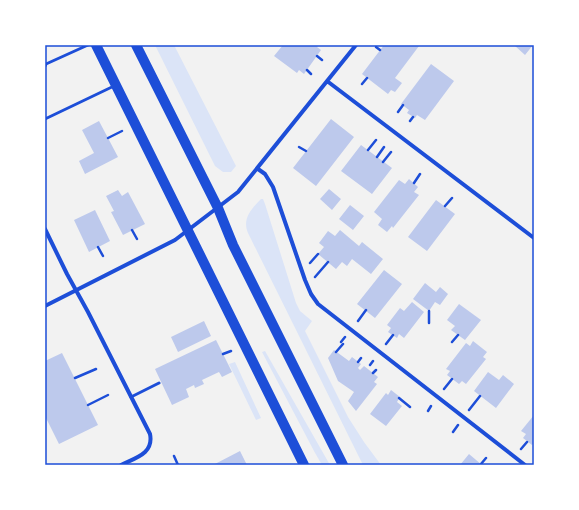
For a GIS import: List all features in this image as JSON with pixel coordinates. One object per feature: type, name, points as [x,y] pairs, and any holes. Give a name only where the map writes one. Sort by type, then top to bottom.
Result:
[{"type":"main road","points":[[96,45],[304,465]]},
{"type":"main road","points":[[136,45],[218,208],[233,245],[343,465]]},
{"type":"street","points":[[45,306],[175,240],[238,192],[356,45]]},
{"type":"street","points":[[327,81],[534,238]]},
{"type":"street","points":[[258,169],[265,174],[273,187],[306,280],[318,304],[525,465]]},
{"type":"street","points":[[45,229],[150,436],[150,444],[148,449],[139,456],[121,465]]},
{"type":"lane","points":[[45,66],[46,64],[88,45]]},
{"type":"lane","points":[[45,119],[116,85]]},
{"type":"lane","points":[[131,397],[159,383]]},
{"type":"path","points":[[376,47],[380,50]]},
{"type":"path","points":[[317,56],[322,60]]},
{"type":"path","points":[[307,70],[311,74]]},
{"type":"path","points":[[362,84],[367,78]]},
{"type":"path","points":[[398,112],[403,105]]},
{"type":"path","points":[[410,121],[413,117]]},
{"type":"path","points":[[108,138],[122,131]]},
{"type":"path","points":[[368,150],[376,140]]},
{"type":"path","points":[[299,147],[306,151]]},
{"type":"path","points":[[377,157],[384,147]]},
{"type":"path","points":[[384,162],[391,152]]},
{"type":"path","points":[[414,183],[420,174]]},
{"type":"path","points":[[446,206],[452,198]]},
{"type":"path","points":[[132,230],[137,239]]},
{"type":"path","points":[[98,247],[103,256]]},
{"type":"path","points":[[429,311],[429,323]]},
{"type":"path","points":[[452,342],[458,335]]},
{"type":"path","points":[[336,352],[343,344]]},
{"type":"path","points":[[223,354],[231,351]]},
{"type":"path","points":[[358,362],[361,358]]},
{"type":"path","points":[[74,378],[96,369]]},
{"type":"path","points":[[88,405],[108,395]]},
{"type":"path","points":[[399,398],[410,407]]},
{"type":"path","points":[[174,456],[178,465]]},
{"type":"path","points":[[481,464],[486,458]]},
{"type":"shaded area","points":[[155,45],[174,45],[236,166],[231,172],[223,172],[215,166]]},
{"type":"shaded area","points":[[261,199],[263,199],[265,204],[296,303],[300,311],[312,321],[305,331],[348,417],[381,465],[363,465],[248,233],[246,223],[248,214]]},
{"type":"shaded area","points":[[265,351],[330,465],[322,465],[314,451],[262,352]]},
{"type":"shaded area","points":[[235,362],[261,418],[256,420],[229,364]]},
{"type":"building","points":[[283,45],[319,45],[317,47],[321,50],[304,74],[299,70],[297,73],[274,56]]},
{"type":"building","points":[[384,45],[419,46],[395,78],[402,83],[395,92],[391,90],[388,94],[362,74]]},
{"type":"building","points":[[514,45],[533,45],[525,55]]},
{"type":"building","points":[[431,64],[454,81],[425,120],[417,115],[415,118],[407,113],[409,110],[401,104]]},
{"type":"building","points":[[331,119],[354,137],[316,186],[293,168]]},
{"type":"building","points":[[99,121],[118,157],[85,174],[79,161],[94,153],[82,130]]},
{"type":"building","points":[[361,145],[392,168],[372,194],[341,171]]},
{"type":"building","points":[[409,179],[418,187],[414,192],[419,195],[393,228],[392,226],[387,232],[378,225],[382,219],[374,212],[399,180],[405,184]]},
{"type":"building","points":[[329,189],[341,199],[332,210],[320,199]]},
{"type":"building","points":[[118,190],[122,196],[128,192],[145,224],[123,235],[111,212],[114,211],[106,196]]},
{"type":"building","points":[[436,200],[455,214],[427,251],[408,237]]},
{"type":"building","points":[[350,205],[364,216],[353,230],[339,219]]},
{"type":"building","points":[[95,210],[110,241],[89,252],[74,220]]},
{"type":"building","points":[[340,230],[359,246],[362,242],[383,259],[371,274],[352,259],[347,266],[342,262],[336,269],[318,254],[324,247],[319,243],[328,231],[335,236]]},
{"type":"building","points":[[384,270],[402,284],[375,318],[357,304]]},
{"type":"building","points":[[425,283],[436,292],[440,287],[448,294],[440,305],[435,302],[429,311],[413,299]]},
{"type":"building","points":[[412,302],[424,312],[404,338],[399,334],[397,338],[388,332],[391,328],[387,325],[400,308],[404,311]]},
{"type":"building","points":[[459,304],[481,320],[465,340],[451,330],[455,326],[447,320]]},
{"type":"building","points":[[204,321],[211,336],[178,352],[171,337]]},
{"type":"building","points":[[216,340],[232,372],[222,377],[219,372],[202,380],[204,384],[195,388],[194,385],[186,389],[189,397],[172,405],[155,369]]},
{"type":"building","points":[[473,341],[487,352],[483,357],[486,359],[466,384],[462,381],[459,384],[447,375],[450,371],[446,369],[466,343],[470,346]]},
{"type":"building","points":[[334,350],[349,361],[352,357],[361,364],[358,368],[360,370],[364,366],[378,377],[374,382],[377,384],[356,411],[348,401],[354,392],[338,381],[328,358]]},
{"type":"building","points":[[62,353],[98,425],[59,444],[45,416],[45,361]]},
{"type":"building","points":[[488,372],[499,380],[503,375],[514,384],[496,408],[474,391]]},
{"type":"building","points":[[391,390],[400,397],[397,402],[402,406],[386,426],[370,414],[386,393],[388,395]]},
{"type":"building","points":[[534,415],[534,442],[532,445],[523,438],[526,434],[521,431]]},
{"type":"building","points":[[240,451],[247,465],[213,465]]},
{"type":"building","points":[[469,454],[482,465],[460,465]]}]
